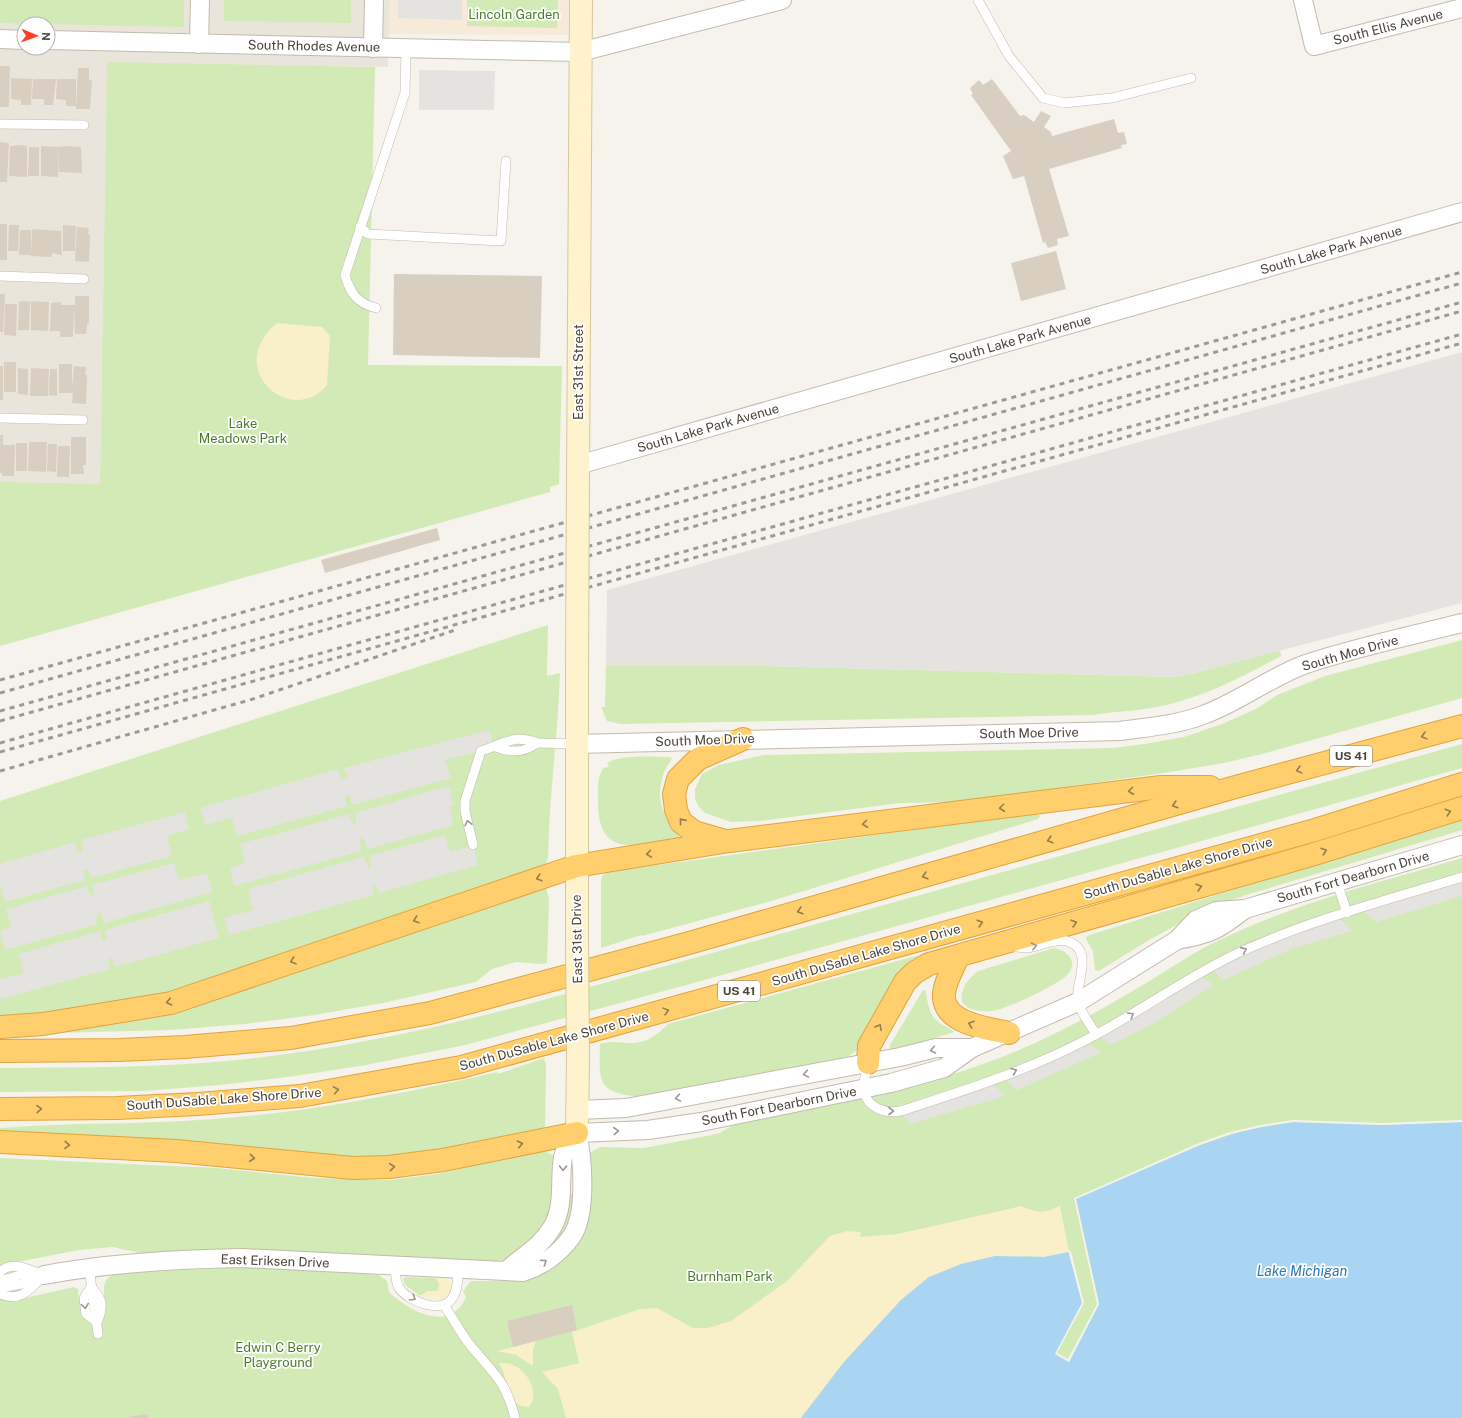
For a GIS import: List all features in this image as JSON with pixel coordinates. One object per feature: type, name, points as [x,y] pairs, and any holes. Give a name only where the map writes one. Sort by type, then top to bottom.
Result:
[{"type":"highway","name":"US 41","points":[[0,1051],[119,1050],[291,1038],[430,1013],[696,941],[1239,786],[1462,726]]},
{"type":"highway","points":[[729,841],[694,832],[681,822],[676,810],[674,794],[678,779],[698,759],[743,739]]},
{"type":"highway","name":"South DuSable Lake Shore Drive","points":[[0,1109],[138,1107],[300,1096],[461,1067],[1315,830],[1462,784]]},
{"type":"highway","points":[[0,1027],[44,1024],[171,1003],[576,866],[729,841],[1161,787],[1239,786]]},
{"type":"highway","points":[[868,1063],[869,1046],[905,982],[914,973],[929,964],[1304,857],[1462,808]]},
{"type":"highway","points":[[958,956],[944,989],[945,1002],[948,1011],[955,1017],[971,1024],[1009,1033]]},
{"type":"highway","points":[[0,1142],[176,1151],[353,1168],[390,1167],[443,1160],[577,1133]]},
{"type":"main road","name":"East 31st Street","points":[[576,744],[581,0]]},
{"type":"main road","name":"East 31st Drive","points":[[576,744],[577,1133]]},
{"type":"street","points":[[199,44],[200,0]]},
{"type":"street","points":[[373,48],[374,0]]},
{"type":"street","name":"South Rhodes Avenue","points":[[56,40],[580,52],[782,0]]},
{"type":"street","name":"South Ellis Avenue","points":[[1303,0],[1314,46],[1462,8]]},
{"type":"street","points":[[0,39],[16,40]]},
{"type":"street","name":"South Lake Park Avenue","points":[[578,472],[1462,212]]},
{"type":"street","name":"South Moe Drive","points":[[576,744],[1120,731],[1166,725],[1203,716],[1278,676],[1306,664],[1462,623]]},
{"type":"street","name":"South Fort Dearborn Drive","points":[[577,1133],[648,1130],[678,1125],[864,1089],[944,1068],[972,1048],[1078,1002],[1177,940],[1196,920],[1216,911],[1245,909],[1462,845]]},
{"type":"street","name":"South Fort Dearborn Drive","points":[[578,1110],[626,1108],[868,1063],[936,1048],[972,1048]]},
{"type":"street","name":"East Eriksen Drive","points":[[44,1276],[89,1267],[157,1261],[235,1258],[395,1267],[507,1270],[523,1272],[535,1268],[553,1256],[572,1235],[578,1218],[582,1183],[582,1154],[577,1133]]},
{"type":"lane","points":[[978,0],[1009,56],[1043,98],[1064,102],[1098,99],[1191,78]]},
{"type":"lane","points":[[376,308],[365,306],[354,298],[348,287],[345,275],[405,93],[406,48]]},
{"type":"lane","points":[[0,124],[84,125]]},
{"type":"lane","points":[[360,227],[368,234],[501,241],[506,161]]},
{"type":"lane","points":[[0,276],[84,279]]},
{"type":"lane","points":[[0,418],[83,420]]},
{"type":"lane","points":[[473,846],[465,811],[465,801],[480,750],[496,747],[506,751],[528,750],[537,743],[576,744]]},
{"type":"lane","points":[[868,1063],[864,1089],[869,1100],[878,1110],[890,1113],[901,1111],[1002,1076],[1051,1056],[1096,1034],[1237,953],[1296,929],[1462,877]]},
{"type":"lane","points":[[1337,882],[1347,913]]},
{"type":"lane","points":[[996,944],[1027,948],[1056,941],[1066,941],[1075,946],[1081,953],[1082,966],[1078,1002],[1096,1034]]},
{"type":"lane","points":[[0,1272],[3,1269],[17,1265],[44,1276]]},
{"type":"lane","points":[[89,1267],[98,1334]]},
{"type":"lane","points":[[395,1267],[396,1281],[400,1289],[418,1301],[434,1305],[444,1305],[453,1298],[457,1290],[458,1269]]},
{"type":"lane","points":[[0,1281],[20,1275],[44,1276]]},
{"type":"lane","points":[[0,1288],[22,1284],[44,1276]]},
{"type":"lane","points":[[0,1294],[10,1298],[24,1294],[44,1276]]},
{"type":"lane","points":[[444,1305],[468,1341],[501,1380],[510,1398],[515,1418]]},
{"type":"shaded area","points":[[0,0],[390,0],[388,67],[107,63],[100,485],[0,646]]},
{"type":"shaded area","points":[[390,0],[569,0],[568,35],[389,34]]},
{"type":"shaded area","points":[[398,0],[462,0],[462,20],[398,18]]},
{"type":"shaded area","points":[[419,70],[495,71],[494,110],[419,110]]},
{"type":"shaded area","points":[[1462,352],[1462,603],[1175,677],[765,666],[606,666],[607,590]]},
{"type":"shaded area","points":[[489,730],[494,747],[445,760],[451,778],[352,805],[350,795],[348,795],[345,797],[347,806],[237,836],[232,818],[205,825],[200,808],[338,769],[341,779],[343,780],[347,777],[344,768]]},
{"type":"shaded area","points":[[449,786],[453,805],[449,806],[453,825],[367,849],[364,839],[360,838],[361,851],[234,886],[230,868],[245,863],[240,844],[349,814],[352,823],[356,824],[355,813]]},
{"type":"shaded area","points":[[185,812],[189,829],[167,836],[172,856],[91,878],[89,871],[86,869],[83,872],[85,880],[5,902],[0,884],[0,864],[75,842],[77,851],[80,852],[83,849],[81,840]]},
{"type":"shaded area","points":[[445,835],[450,852],[473,845],[478,865],[379,893],[375,884],[372,887],[374,895],[229,935],[224,918],[253,910],[248,889],[364,857],[369,868],[371,865],[369,856]]},
{"type":"shaded area","points":[[174,863],[179,880],[207,873],[212,892],[104,923],[101,914],[98,913],[96,917],[97,924],[5,950],[0,930],[11,927],[6,909],[87,886],[90,895],[92,896],[95,893],[92,885]]},
{"type":"shaded area","points":[[1462,877],[1462,896],[1377,922],[1360,909]]},
{"type":"shaded area","points":[[209,901],[219,938],[115,967],[112,957],[108,960],[110,969],[0,999],[0,976],[1,979],[23,973],[19,954],[100,931],[102,940],[104,941],[107,938],[105,930]]},
{"type":"shaded area","points":[[1338,916],[1352,931],[1291,949],[1224,980],[1210,968]]},
{"type":"shaded area","points":[[1197,975],[1214,985],[1152,1024],[1111,1045],[1096,1034]]},
{"type":"shaded area","points":[[1083,1041],[1102,1052],[1017,1090],[1002,1076]]},
{"type":"shaded area","points":[[990,1081],[1005,1096],[910,1124],[901,1111]]},
{"type":"green space","points":[[0,0],[184,0],[184,27],[56,24],[56,16],[16,16],[16,23],[0,23]]},
{"type":"green space","points":[[224,0],[351,0],[351,23],[224,21]]},
{"type":"green space","name":"Lincoln Garden","points":[[467,0],[558,0],[557,28],[467,26]]},
{"type":"green space","name":"Lake Meadows Park","points":[[107,62],[375,67],[368,365],[562,366],[559,484],[550,487],[550,492],[0,646],[0,482],[100,484]]},
{"type":"green space","points":[[548,625],[547,676],[560,673],[548,858],[545,865],[212,980],[160,995],[0,1020],[0,801]]},
{"type":"green space","points":[[1462,640],[1462,698],[1262,754],[1224,763],[1164,773],[956,802],[900,803],[760,821],[731,822],[705,813],[698,806],[695,798],[695,789],[702,774],[719,765],[763,755],[1113,748],[1184,737],[1222,724],[1256,709],[1277,695],[1325,676]]},
{"type":"green space","points":[[1280,650],[1281,656],[1241,677],[1200,695],[1141,710],[1092,715],[620,724],[607,721],[601,707],[605,707],[606,666],[613,665],[765,666],[1175,677]]},
{"type":"green space","points":[[1462,744],[1462,768],[679,987],[465,1045],[366,1065],[295,1076],[220,1085],[143,1091],[0,1092],[0,1068],[149,1066],[238,1060],[315,1050],[392,1036],[468,1019],[543,1000]]},
{"type":"green space","points":[[670,757],[672,759],[664,772],[660,787],[660,795],[666,817],[680,838],[638,845],[626,845],[615,842],[606,835],[601,823],[598,806],[599,781],[604,767],[606,768],[609,766],[607,763],[620,758]]},
{"type":"green space","points":[[1037,813],[1040,816],[1038,819],[768,902],[642,936],[641,935],[601,948],[601,882],[602,876],[607,872]]},
{"type":"green space","points":[[1462,817],[1462,830],[1210,907],[1149,940],[1099,971],[1095,970],[1093,951],[1086,939],[1087,936]]},
{"type":"green space","name":"Burnham Park","points":[[1462,858],[1462,1122],[1382,1125],[1099,1304],[1069,1362],[901,1300],[801,1418],[0,1418],[0,1158],[216,1168],[314,1178],[390,1180],[438,1174],[536,1151],[544,1151],[554,1156],[556,1158],[556,1199],[541,1234],[508,1259],[488,1263],[189,1251],[140,1253],[113,1247],[79,1250],[17,1262],[25,1298],[74,1287],[78,1289],[79,1300],[104,1296],[104,1286],[106,1281],[114,1274],[213,1268],[313,1270],[379,1275],[387,1281],[389,1292],[407,1306],[429,1316],[440,1317],[450,1314],[459,1308],[466,1297],[463,1291],[471,1281],[508,1281],[523,1278],[558,1258],[589,1156],[591,1152],[600,1147],[644,1148],[707,1136],[720,1133],[737,1122],[871,1096],[970,1069],[1038,1042],[1124,996],[1201,950],[1251,926],[1310,903]]},
{"type":"green space","points":[[546,888],[549,899],[547,963],[516,962],[492,969],[476,982],[383,1003],[314,1015],[244,1024],[170,1030],[52,1033],[124,1022],[160,1014]]},
{"type":"green space","points":[[1054,948],[1066,953],[1072,964],[1069,973],[1055,984],[1019,1002],[997,1010],[978,1011],[967,1007],[962,1002],[963,988],[978,971]]},
{"type":"green space","points":[[934,951],[857,1050],[847,1057],[639,1097],[615,1092],[603,1083],[600,1068],[600,1044],[608,1042],[637,1043],[647,1040],[668,1024]]},
{"type":"green space","points":[[923,990],[926,991],[929,1007],[934,1018],[939,1023],[954,1032],[926,1041],[890,1049],[890,1045]]},
{"type":"green space","points":[[544,1058],[546,1066],[545,1129],[463,1147],[368,1159],[0,1135],[0,1128],[187,1121],[286,1112],[392,1095],[497,1072],[498,1074]]},
{"type":"green space","points":[[570,1194],[575,1195],[576,1198],[565,1229],[550,1247],[530,1260]]},
{"type":"green space","points":[[403,1278],[436,1278],[439,1283],[439,1288],[437,1291],[430,1291],[420,1296],[404,1284]]},
{"type":"sand","points":[[277,323],[322,327],[330,336],[327,385],[313,397],[297,400],[281,396],[268,387],[259,374],[257,358],[262,341]]},
{"type":"sand","points":[[1021,1206],[1040,1212],[1060,1206],[1069,1252],[1044,1257],[1025,1256],[929,1277],[901,1300],[844,1362],[801,1418],[566,1418],[558,1389],[542,1372],[579,1363],[572,1332],[640,1309],[657,1308],[693,1328],[708,1328],[731,1321],[787,1281],[830,1236],[847,1231],[861,1232],[860,1237],[897,1234]]},
{"type":"sand","points":[[436,1278],[445,1278],[451,1282],[451,1288],[447,1296],[439,1300],[420,1296],[427,1291],[437,1291],[439,1284]]},
{"type":"sand","points":[[536,1341],[533,1349],[533,1366],[516,1355],[497,1351]]},
{"type":"sand","points":[[499,1363],[511,1364],[527,1376],[533,1388],[534,1395],[529,1407],[524,1407],[515,1402]]},
{"type":"water","name":"Lake Michigan","points":[[1293,1122],[1382,1125],[1462,1122],[1462,1418],[801,1418],[844,1362],[901,1300],[929,1277],[961,1264],[995,1256],[1044,1257],[1069,1252],[1082,1303],[1055,1354],[1069,1362],[1099,1304],[1076,1199],[1210,1141],[1261,1127]]},
{"type":"pier","points":[[1293,1120],[1382,1123],[1462,1120],[1462,1122],[1382,1125],[1293,1122],[1261,1127],[1231,1134],[1200,1145],[1076,1199],[1099,1304],[1069,1362],[1055,1354],[1082,1303],[1068,1250],[1071,1252],[1084,1303],[1057,1353],[1068,1359],[1097,1304],[1074,1198],[1199,1143],[1230,1132]]},
{"type":"building","points":[[0,66],[10,66],[9,107],[0,107]]},
{"type":"building","points":[[78,68],[89,68],[89,80],[92,80],[90,109],[76,109]]},
{"type":"building","points":[[11,78],[32,79],[31,105],[21,105],[21,100],[11,99]]},
{"type":"building","points":[[33,79],[56,79],[53,105],[44,105],[44,99],[32,99]]},
{"type":"building","points":[[57,79],[76,79],[76,106],[66,106],[66,100],[56,99]]},
{"type":"building","points":[[992,79],[1020,116],[1024,115],[1034,122],[1041,111],[1051,116],[1044,127],[1051,132],[1052,136],[1114,119],[1118,133],[1124,132],[1127,144],[1121,145],[1122,148],[1049,169],[1069,236],[1057,239],[1058,245],[1048,248],[1045,242],[1043,243],[1024,176],[1013,179],[1003,156],[1011,151],[971,95],[973,94],[970,88],[979,80],[983,85]]},
{"type":"building","points":[[0,142],[9,143],[7,182],[0,182]]},
{"type":"building","points":[[10,146],[27,146],[27,177],[9,176]]},
{"type":"building","points":[[41,146],[59,147],[58,177],[41,176]]},
{"type":"building","points":[[29,147],[39,147],[39,176],[28,176]]},
{"type":"building","points":[[59,147],[81,147],[82,173],[59,172]]},
{"type":"building","points":[[0,224],[7,224],[7,260],[0,260]]},
{"type":"building","points":[[9,225],[19,225],[18,251],[8,251]]},
{"type":"building","points":[[63,225],[76,226],[75,251],[63,251]]},
{"type":"building","points":[[77,227],[89,228],[89,262],[75,261]]},
{"type":"building","points":[[32,229],[61,231],[62,255],[52,253],[52,257],[31,256]]},
{"type":"building","points":[[20,230],[31,230],[31,255],[19,255]]},
{"type":"building","points":[[1056,251],[1066,289],[1021,301],[1011,263]]},
{"type":"building","points":[[394,274],[542,276],[540,358],[393,355]]},
{"type":"building","points":[[0,294],[5,294],[3,332],[0,332]]},
{"type":"building","points":[[75,296],[89,296],[89,323],[87,324],[86,334],[75,334],[74,307],[73,337],[60,337],[60,331],[50,331],[51,303],[61,302],[61,305],[75,305]]},
{"type":"building","points":[[31,301],[49,302],[48,331],[31,330]]},
{"type":"building","points":[[19,302],[30,302],[29,330],[18,330]]},
{"type":"building","points":[[5,304],[17,304],[16,336],[4,335]]},
{"type":"building","points":[[4,362],[16,362],[16,392],[4,392]]},
{"type":"building","points":[[59,364],[72,364],[72,388],[74,366],[86,367],[86,404],[72,403],[73,393],[59,393]]},
{"type":"building","points":[[0,366],[3,366],[3,400],[0,400]]},
{"type":"building","points":[[18,368],[28,369],[28,395],[18,394]]},
{"type":"building","points":[[31,368],[49,369],[48,396],[30,396]]},
{"type":"building","points":[[50,369],[57,369],[57,396],[49,395]]},
{"type":"building","points":[[0,435],[3,435],[3,445],[15,445],[14,476],[2,476],[2,473],[0,473]]},
{"type":"building","points":[[71,437],[86,437],[86,465],[83,465],[84,474],[71,474]]},
{"type":"building","points":[[29,442],[47,442],[46,472],[28,471]]},
{"type":"building","points":[[16,443],[27,443],[27,471],[16,471]]},
{"type":"building","points":[[48,444],[57,444],[56,472],[47,471]]},
{"type":"building","points":[[58,446],[70,446],[69,477],[57,477]]},
{"type":"building","points":[[437,528],[440,540],[325,573],[321,560]]},
{"type":"building","points":[[572,1305],[577,1330],[513,1347],[507,1321]]},
{"type":"building","points":[[147,1414],[148,1418],[128,1418],[128,1417]]},
{"type":"railway","points":[[0,680],[1462,272]]},
{"type":"railway","points":[[0,693],[1462,283]]},
{"type":"railway","points":[[0,711],[1462,302]]},
{"type":"railway","points":[[0,721],[1462,311]]},
{"type":"railway","points":[[0,743],[1462,334]]},
{"type":"railway","points":[[0,752],[1462,343]]},
{"type":"railway","points":[[0,771],[253,699],[458,629]]},
{"type":"park label","name":"Edwin C Berry Playground","points":[[278,1354]]}]
